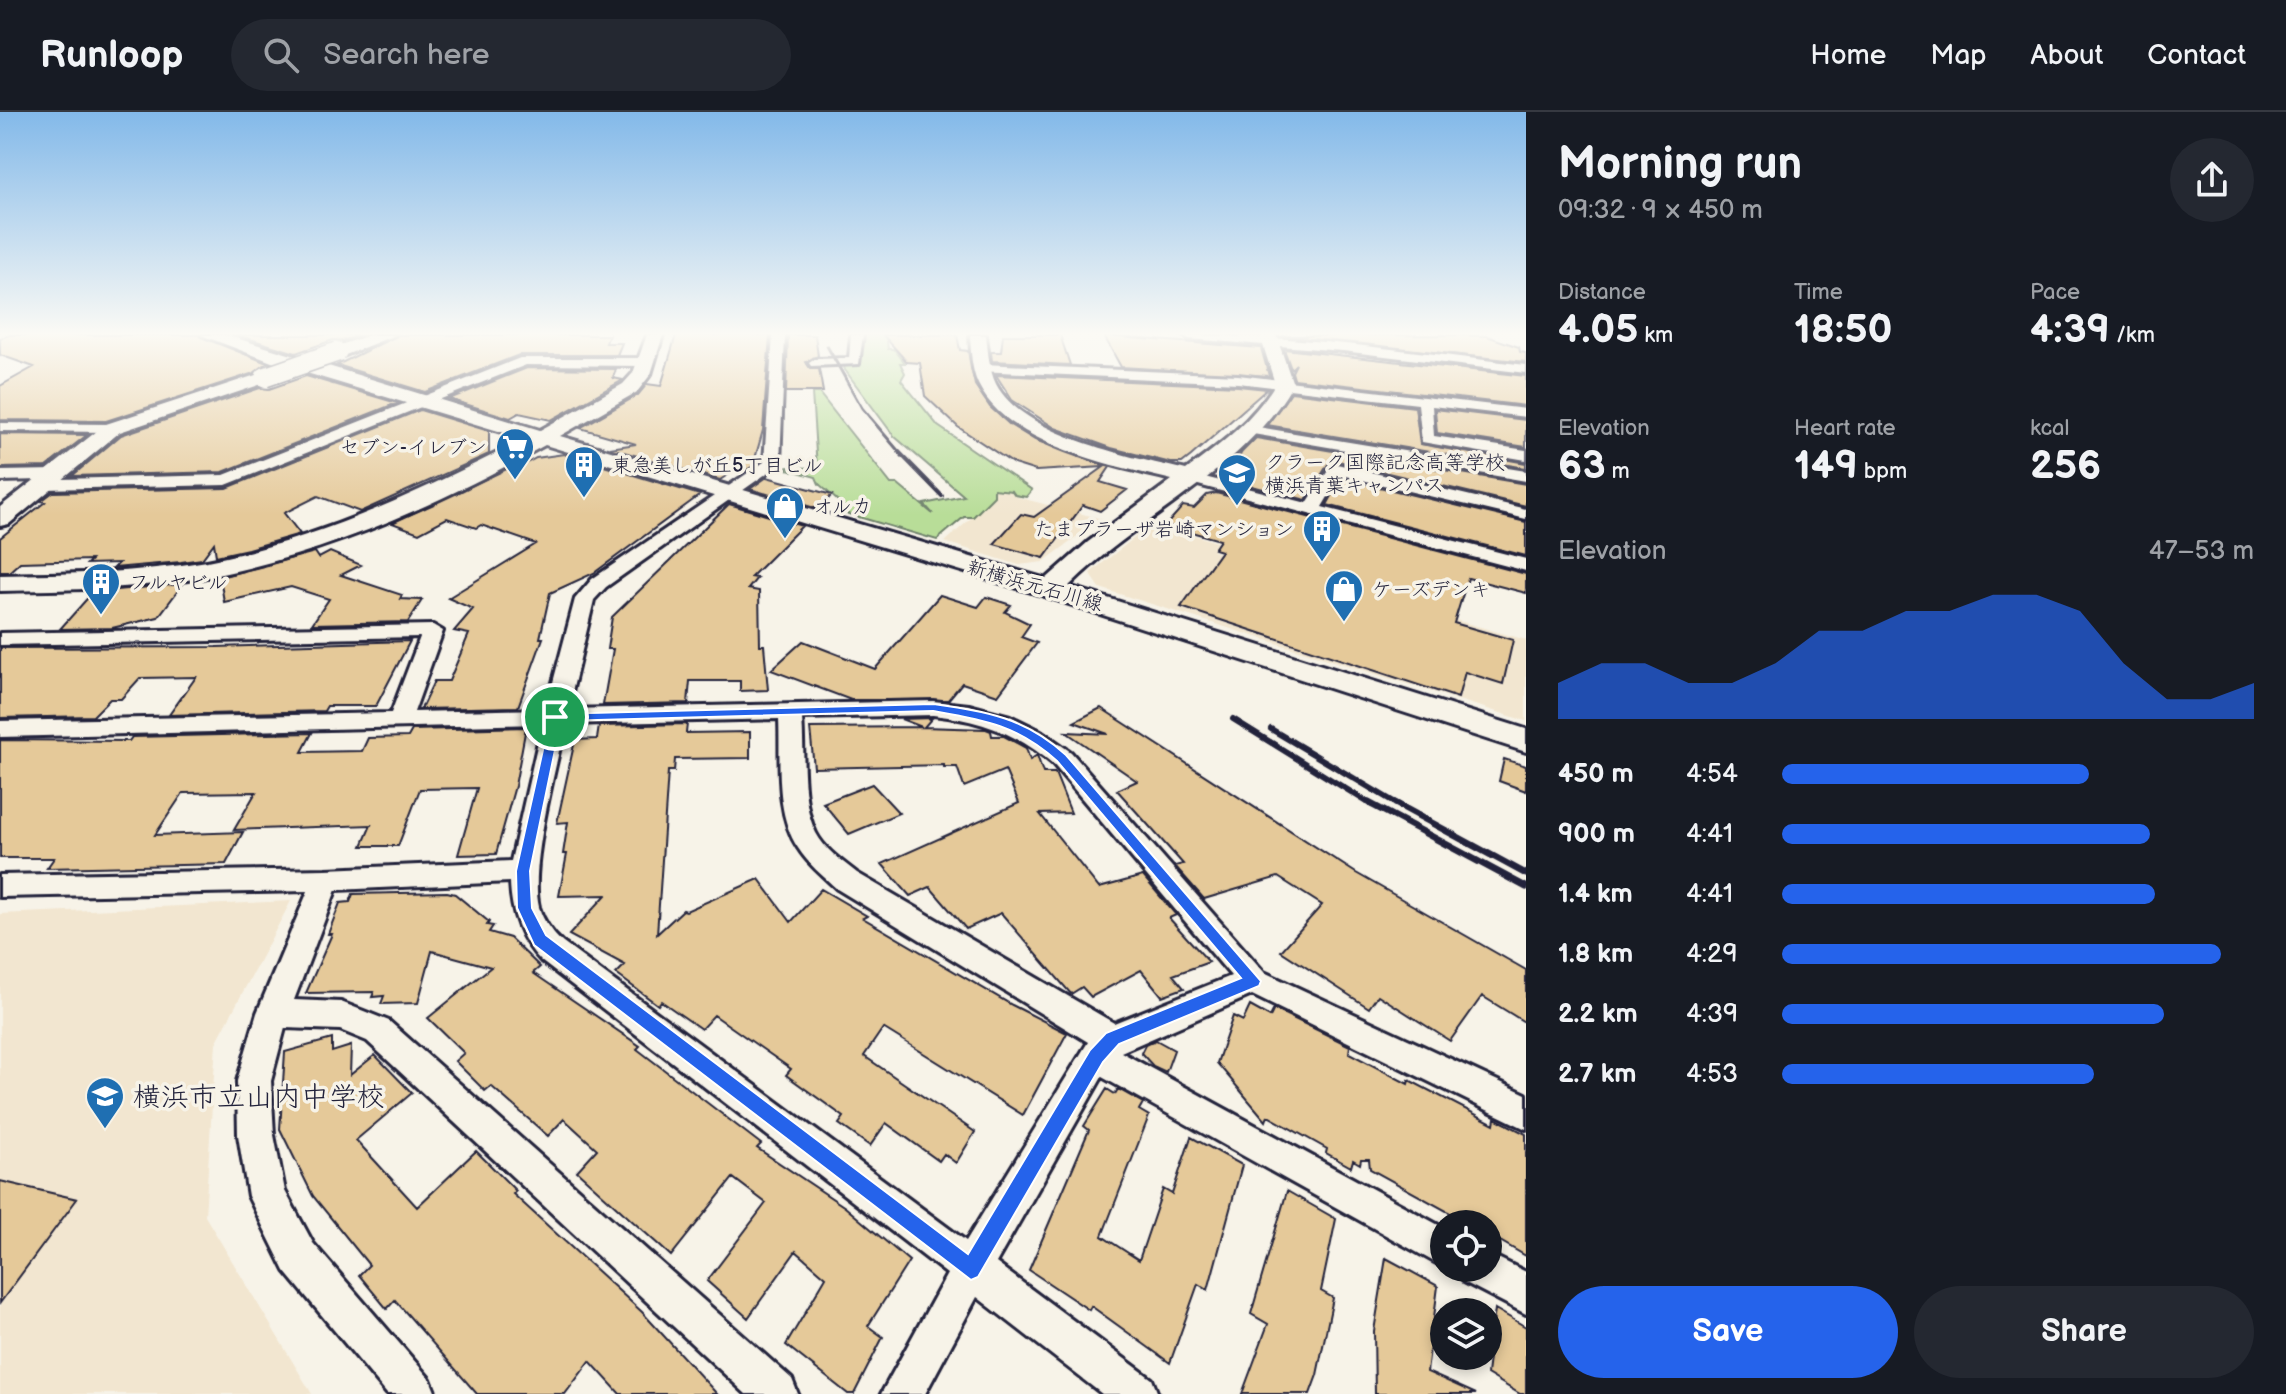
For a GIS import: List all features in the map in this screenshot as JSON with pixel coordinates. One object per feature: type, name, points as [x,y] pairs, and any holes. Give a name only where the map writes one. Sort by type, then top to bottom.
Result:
[{"type":"street","points":[[0,427],[113,428],[212,395]]},
{"type":"street","name":"新横浜元石川線","points":[[405,395],[1051,589],[1526,741]]},
{"type":"street","points":[[0,476],[226,480],[440,395]]},
{"type":"street","points":[[0,583],[79,582],[163,575],[253,558],[305,544],[381,515],[617,395]]},
{"type":"street","points":[[776,395],[772,464],[599,583],[587,595],[555,717],[523,871],[525,908],[540,940],[552,952],[1137,1394]]},
{"type":"street","points":[[994,395],[1034,427],[1063,442],[1105,456],[1526,565]]},
{"type":"street","points":[[1051,589],[1116,533],[1252,430],[1278,395]]},
{"type":"street","points":[[1379,395],[1526,413]]},
{"type":"street","points":[[1425,400],[1427,439],[1526,455]]},
{"type":"street","points":[[0,519],[113,428]]},
{"type":"street","points":[[1252,430],[1526,476]]},
{"type":"street","points":[[1312,509],[1337,469],[1526,514]]},
{"type":"street","points":[[0,639],[433,631],[399,721]]},
{"type":"street","points":[[0,729],[933,708],[997,718],[1022,729],[1062,758],[1253,981],[1526,1112]]},
{"type":"street","points":[[790,713],[798,811],[804,835],[847,881],[1104,1047],[1430,1241]]},
{"type":"street","points":[[0,886],[326,880],[523,871]]},
{"type":"street","points":[[326,880],[273,1013],[254,1081],[256,1135],[267,1196],[299,1257],[415,1394]]},
{"type":"street","points":[[902,1394],[971,1269],[1104,1047],[1253,981]]},
{"type":"street","points":[[273,1013],[341,1016],[378,1031],[777,1394]]},
{"type":"street","points":[[1502,1281],[1526,1294]]},
{"type":"shaded area","points":[[995,490],[1012,491],[1017,497],[1102,519],[1043,562],[1019,565],[945,542],[994,497]]},
{"type":"shaded area","name":"ケーズデンキ","points":[[1153,523],[1217,542],[1213,551],[1526,640],[1526,721],[1100,588],[1090,573]]},
{"type":"shaded area","name":"横浜市立山内中学校","points":[[291,901],[216,1043],[205,1216],[312,1394],[0,1394],[0,914]]},
{"type":"green space","points":[[812,395],[820,395],[891,484],[897,484],[933,514],[924,504],[964,496],[894,436],[863,395],[913,395],[938,426],[1032,490],[1026,497],[1015,495],[1012,491],[994,489],[994,496],[973,517],[964,517],[937,540],[845,513],[848,510],[819,484],[816,477],[780,467],[817,468]]},
{"type":"building","points":[[0,395],[187,395],[106,421],[0,420]]},
{"type":"building","points":[[240,395],[369,395],[397,403],[223,472],[72,476],[121,435]]},
{"type":"building","points":[[460,395],[596,395],[551,420],[519,413],[510,418],[449,399]]},
{"type":"building","points":[[638,395],[766,395],[763,430],[753,466],[742,473],[738,468],[720,480],[610,448],[636,444],[580,428]]},
{"type":"building","points":[[982,395],[1010,425],[1035,440],[1110,467],[1100,482],[1127,490],[1100,511],[1083,505],[1044,558],[994,544],[1021,514],[1034,517],[1104,467],[1036,471],[1014,464],[958,427],[925,396]]},
{"type":"building","points":[[1009,395],[1260,395],[1182,463],[1111,448],[1055,428]]},
{"type":"building","points":[[1289,395],[1314,395],[1415,407],[1420,444],[1526,463],[1526,468],[1267,425]]},
{"type":"building","points":[[1430,395],[1526,395],[1526,406]]},
{"type":"building","points":[[1435,409],[1526,420],[1526,447],[1437,433]]},
{"type":"building","points":[[420,410],[489,431],[489,454],[360,512],[318,496],[284,513],[300,534],[248,549],[216,556],[214,543],[202,559],[181,562],[114,568],[119,563],[87,564],[91,560],[20,562],[9,572],[0,572],[0,538],[53,492],[227,488]]},
{"type":"building","points":[[0,434],[87,435],[46,467],[0,468]]},
{"type":"building","points":[[1256,438],[1526,484],[1526,506],[1338,461],[1328,464],[1306,500],[1225,479],[1242,452]]},
{"type":"building","points":[[564,454],[700,495],[594,573],[550,593],[540,638],[543,638],[518,707],[421,709],[434,681],[449,681],[469,634],[454,631],[473,609],[448,598],[536,544],[481,525],[476,528],[447,518],[419,533],[392,523],[513,466],[518,468],[536,458]]},
{"type":"building","points":[[767,477],[832,495],[818,509],[750,489]]},
{"type":"building","points":[[1342,478],[1526,522],[1526,556],[1327,505]]},
{"type":"building","points":[[1216,493],[1526,574],[1526,593],[1468,578],[1454,623],[1513,640],[1503,684],[1465,672],[1458,698],[1181,607],[1221,551],[1214,549],[1220,540],[1166,525],[1183,506],[1194,508],[1207,495]]},
{"type":"building","points":[[729,504],[802,526],[751,577],[757,578],[748,589],[759,591],[760,645],[764,645],[768,690],[740,691],[740,681],[690,681],[688,703],[603,705],[613,649],[607,649],[612,617]]},
{"type":"building","points":[[315,552],[319,558],[330,552],[361,565],[341,575],[402,595],[400,599],[422,600],[408,622],[312,624],[329,599],[291,587],[224,602],[220,577]]},
{"type":"building","points":[[183,584],[158,617],[112,628],[60,629],[93,592]]},
{"type":"building","points":[[940,595],[978,607],[986,597],[1011,605],[1005,612],[1030,624],[1021,637],[1037,643],[998,695],[962,683],[948,700],[851,700],[771,670],[803,641],[875,669]]},
{"type":"building","points":[[410,641],[376,706],[327,706],[324,711],[169,715],[196,677],[140,678],[121,699],[110,699],[93,716],[0,718],[0,648],[216,647]]},
{"type":"building","points":[[1101,708],[1356,873],[1526,970],[1526,1023],[1482,996],[1450,1041],[1378,995],[1369,1008],[1281,951],[1322,905],[1278,877],[1204,899],[1175,866],[1183,864],[1117,790],[1137,781],[1066,732],[1108,734],[1074,722]]},
{"type":"building","points":[[932,718],[924,727],[986,729],[991,731],[992,736],[1004,736],[1026,748],[1030,760],[1037,755],[1043,773],[1055,773],[1071,813],[1040,814],[1099,888],[1143,876],[1176,915],[1169,918],[1209,962],[1173,975],[1184,988],[1162,996],[1141,970],[1091,997],[1082,987],[1071,994],[1001,913],[966,929],[930,887],[910,896],[882,864],[1019,803],[1005,770],[964,787],[957,767],[944,765],[814,768],[810,728],[922,727],[901,719]]},
{"type":"building","points":[[687,724],[686,733],[750,732],[750,758],[675,759],[674,771],[668,771],[657,934],[683,910],[759,879],[791,922],[821,889],[867,916],[863,918],[1012,1005],[1067,1033],[1023,1115],[883,1028],[864,1056],[975,1132],[956,1163],[944,1154],[939,1161],[886,1123],[870,1146],[839,1124],[844,1117],[786,1075],[791,1069],[714,1015],[701,1029],[661,1001],[658,1005],[616,974],[625,965],[569,935],[606,895],[559,896],[567,854],[563,854],[568,822],[557,823],[575,740],[597,739],[599,726]]},
{"type":"building","points":[[526,727],[515,786],[496,854],[458,855],[477,788],[420,789],[398,846],[362,846],[371,825],[234,830],[256,792],[183,793],[155,835],[243,832],[226,864],[47,868],[54,858],[0,858],[0,740],[129,741],[132,737],[312,733],[302,752],[362,751],[368,738],[408,737],[412,730]]},
{"type":"building","points":[[1504,759],[1526,766],[1526,791],[1499,781]]},
{"type":"building","points":[[872,784],[899,813],[849,834],[823,803]]},
{"type":"building","points":[[353,894],[455,894],[489,922],[487,925],[493,926],[489,932],[510,938],[540,967],[533,973],[640,1046],[637,1049],[761,1144],[757,1148],[845,1207],[909,1261],[868,1326],[883,1337],[854,1394],[848,1394],[786,1345],[826,1277],[796,1251],[748,1318],[707,1281],[766,1203],[733,1178],[671,1256],[577,1171],[597,1149],[564,1119],[548,1136],[491,1086],[485,1091],[455,1061],[464,1053],[428,1018],[491,967],[432,951],[418,1003],[381,1004],[384,996],[372,997],[374,992],[306,993],[332,934],[328,934],[340,903],[350,902]]},
{"type":"building","points":[[1250,1006],[1270,1017],[1274,1009],[1350,1046],[1349,1053],[1408,1084],[1409,1080],[1494,1124],[1495,1118],[1526,1134],[1526,1256],[1502,1242],[1502,1210],[1445,1210],[1370,1169],[1369,1159],[1361,1159],[1360,1164],[1353,1160],[1351,1167],[1326,1153],[1327,1149],[1268,1116],[1266,1121],[1217,1063],[1233,1016],[1243,1021]]},
{"type":"building","points":[[332,1039],[332,1052],[351,1046],[350,1075],[375,1055],[412,1093],[356,1140],[417,1207],[476,1151],[516,1191],[513,1194],[642,1312],[717,1394],[620,1394],[590,1361],[565,1394],[477,1394],[395,1300],[387,1309],[359,1275],[369,1265],[313,1196],[280,1129],[285,1052]]},
{"type":"building","points":[[1156,1040],[1174,1050],[1166,1072],[1153,1066],[1141,1053],[1145,1045]]},
{"type":"building","points":[[1107,1089],[1115,1094],[1118,1089],[1143,1103],[1139,1110],[1149,1116],[1102,1236],[1139,1260],[1163,1189],[1172,1194],[1191,1137],[1242,1165],[1208,1290],[1198,1284],[1170,1363],[1091,1306],[1089,1310],[1029,1270],[1089,1130],[1084,1126]]},
{"type":"building","points":[[0,1181],[77,1199],[0,1303]]},
{"type":"building","points":[[1287,1191],[1336,1219],[1321,1291],[1333,1298],[1317,1375],[1310,1394],[1242,1394],[1268,1324],[1251,1314]]},
{"type":"building","points":[[1386,1258],[1438,1286],[1436,1298],[1430,1298],[1427,1372],[1476,1394],[1375,1394],[1374,1331]]},
{"type":"building","points":[[1502,1313],[1526,1327],[1526,1394],[1520,1394],[1487,1374],[1487,1370],[1502,1370]]},
{"type":"railway","points":[[855,395],[901,454]]},
{"type":"railway","points":[[899,452],[942,496]]},
{"type":"railway","points":[[1233,719],[1372,805]]},
{"type":"railway","points":[[1271,729],[1399,805]]},
{"type":"railway","points":[[1369,803],[1526,887]]},
{"type":"railway","points":[[1395,803],[1526,874]]},
{"type":"place","name":"セブン-イレブン","points":[[515,481]]},
{"type":"place","name":"東急美しが丘5丁目ビル","points":[[584,499]]},
{"type":"place","name":"クラーク国際記念高等学校 横浜青葉キャンパス","points":[[1237,507]]},
{"type":"place","name":"オルカ","points":[[785,540]]},
{"type":"place","name":"たまプラーザ岩崎マンション","points":[[1322,563]]},
{"type":"place","name":"フルヤビル","points":[[101,616]]},
{"type":"place","name":"ケーズデンキ","points":[[1344,623]]},
{"type":"place","name":"横浜市立山内中学校","points":[[105,1130]]},
{"type":"route","points":[[933,708],[997,718],[1044,742],[1062,758],[1253,981],[1112,1039],[1096,1056],[971,1269],[540,940],[525,908],[523,871],[555,717],[933,708]]}]
